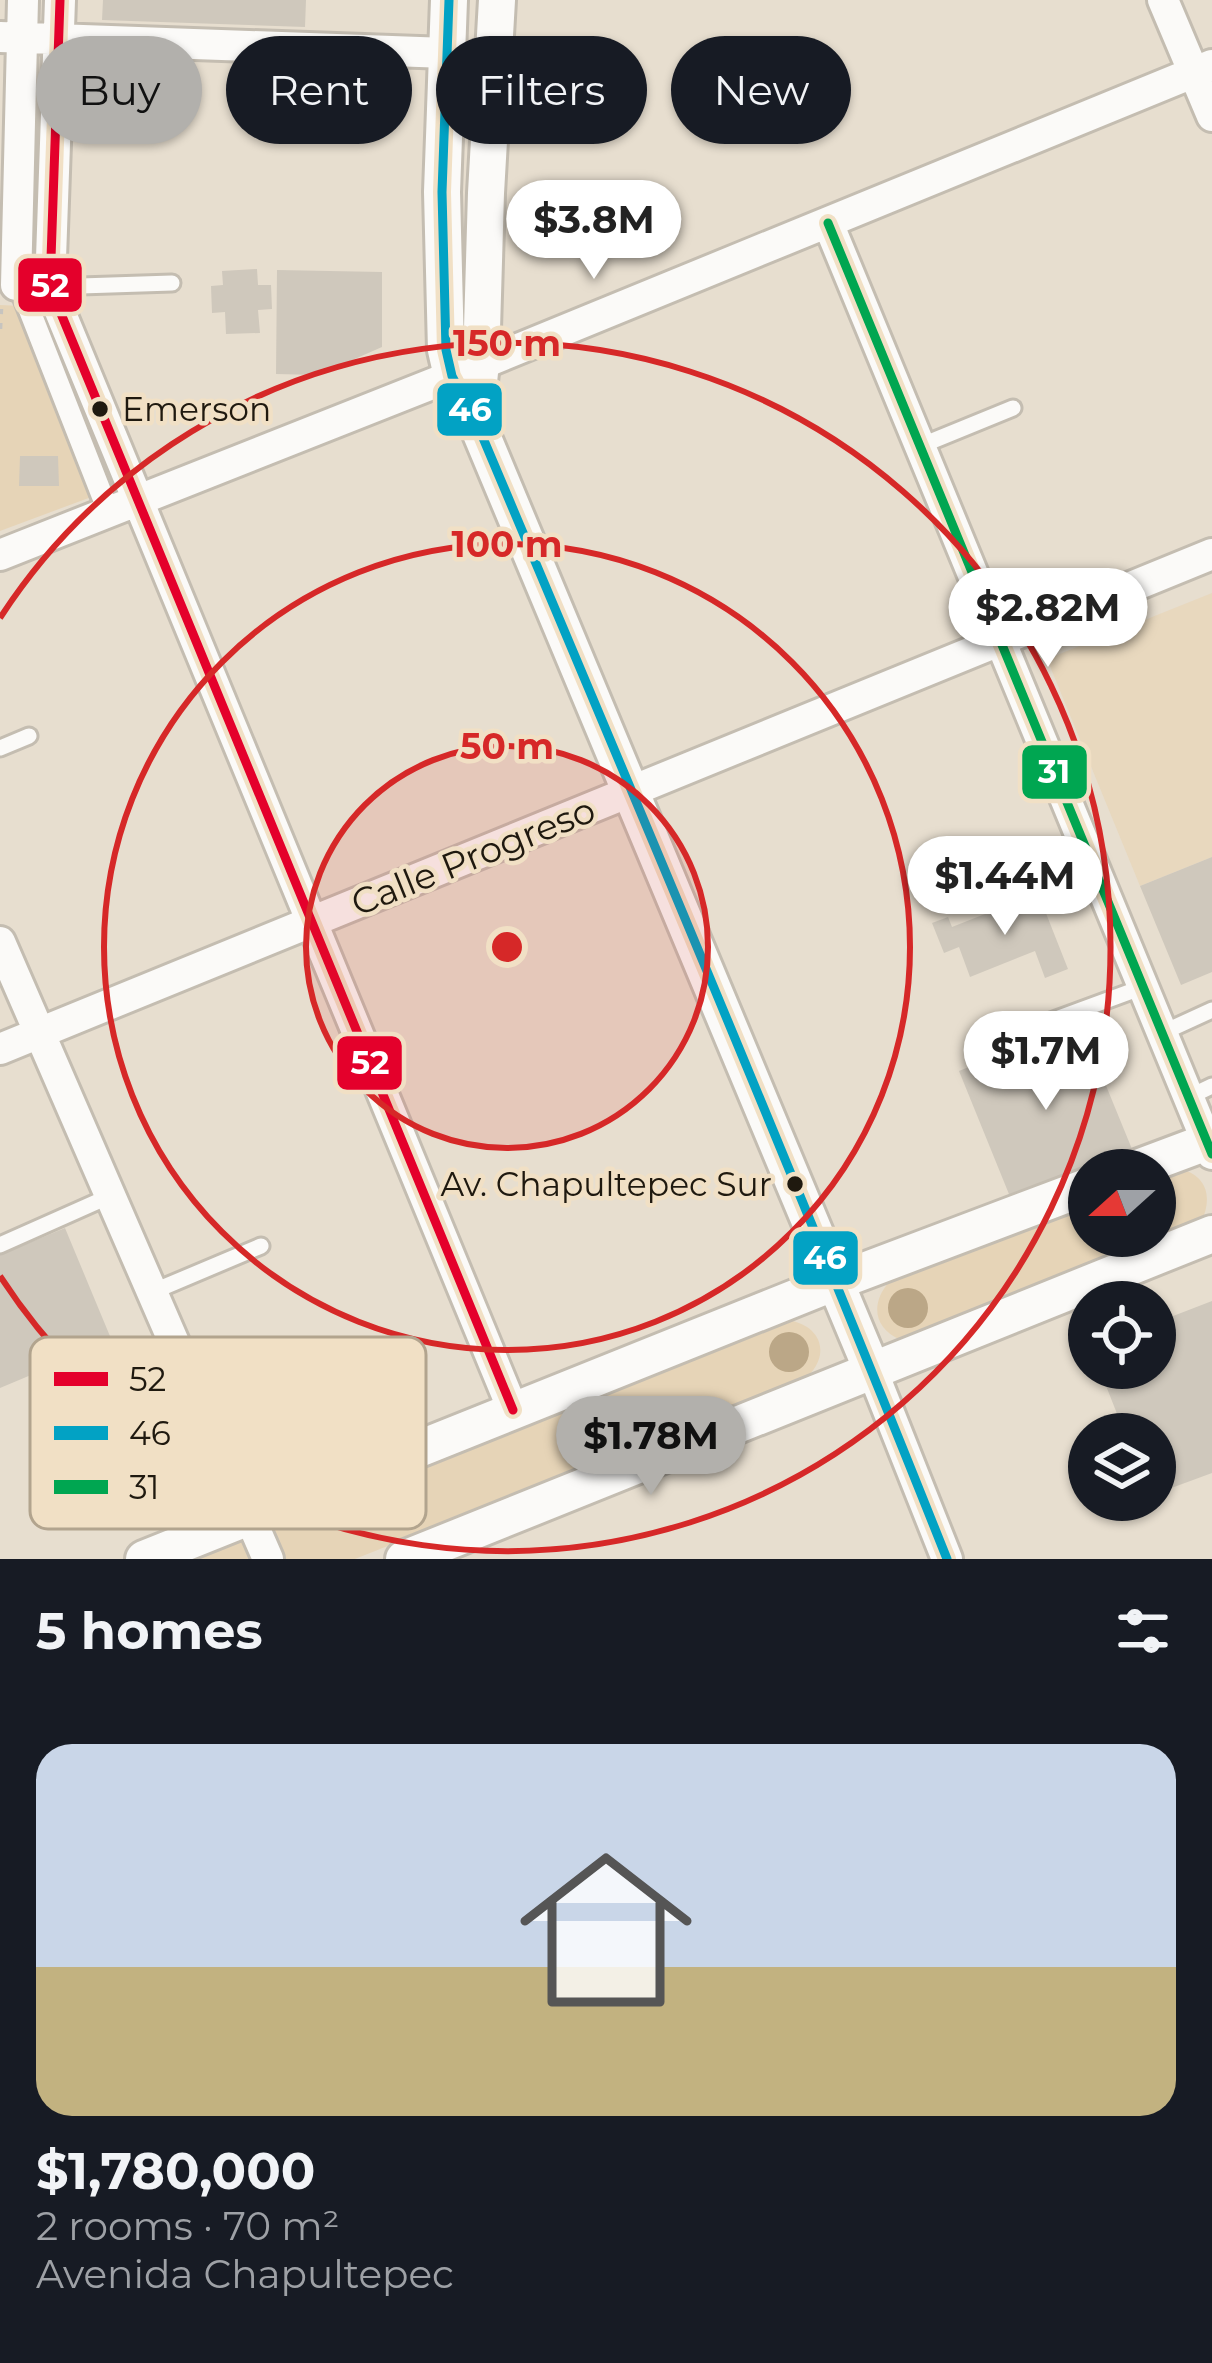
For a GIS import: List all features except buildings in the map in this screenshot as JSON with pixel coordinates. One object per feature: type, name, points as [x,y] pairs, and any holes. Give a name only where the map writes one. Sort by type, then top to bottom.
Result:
[{"type":"street","points":[[23,0],[11,37],[21,286],[310,922],[513,1410]]},
{"type":"street","points":[[59,36],[60,0]]},
{"type":"street","points":[[447,36],[448,0]]},
{"type":"street","points":[[497,0],[486,193],[466,369],[475,418],[836,1282],[946,1559]]},
{"type":"street","points":[[1163,0],[1203,69],[1212,116]]},
{"type":"street","points":[[202,44],[436,53]]},
{"type":"street","points":[[0,555],[1203,69]]},
{"type":"street","points":[[21,286],[43,144]]},
{"type":"street","points":[[444,144],[446,350],[466,369]]},
{"type":"street","points":[[828,223],[1162,1033],[1200,1092],[1210,1145],[1176,1156]]},
{"type":"street","name":"Calle Progreso","points":[[0,1049],[1212,554]]},
{"type":"street","points":[[0,942],[171,1337]]},
{"type":"street","points":[[426,1445],[1068,1194]]},
{"type":"street","points":[[404,1559],[1212,1234]]},
{"type":"street","points":[[144,1559],[218,1529]]},
{"type":"street","points":[[254,1529],[268,1559]]},
{"type":"lane","points":[[21,286],[172,283]]},
{"type":"lane","points":[[920,446],[1013,408]]},
{"type":"lane","points":[[0,748],[29,736]]},
{"type":"lane","points":[[1010,1036],[1143,987]]},
{"type":"lane","points":[[1162,1033],[1212,1010]]},
{"type":"lane","points":[[0,1245],[110,1196]]},
{"type":"lane","points":[[152,1292],[261,1246]]},
{"type":"shaded area","points":[[0,305],[21,306],[110,490],[0,531]]},
{"type":"shaded area","points":[[1212,593],[1212,857],[1140,886],[1047,659]]},
{"type":"shaded area","points":[[1176,1170],[1203,1183],[1206,1206],[1201,1223],[1176,1233]]},
{"type":"shaded area","points":[[1068,1210],[1068,1257],[1114,1257],[901,1340],[885,1329],[878,1315],[879,1299],[889,1282]]},
{"type":"shaded area","points":[[908,1288],[922,1294],[928,1308],[922,1322],[908,1328],[894,1322],[888,1308],[894,1294]]},
{"type":"shaded area","points":[[787,1320],[809,1329],[820,1344],[818,1363],[802,1381],[355,1559],[190,1559],[265,1529],[426,1529],[426,1465]]},
{"type":"shaded area","points":[[789,1332],[803,1338],[809,1352],[803,1366],[789,1372],[775,1366],[769,1352],[775,1338]]},
{"type":"transit line","name":"52","points":[[60,0],[50,287],[513,1410]]},
{"type":"transit line","name":"46","points":[[449,0],[442,192],[446,350],[452,376],[475,419],[655,846],[947,1559]]},
{"type":"transit line","name":"31","points":[[828,223],[1212,1154]]},
{"type":"place","name":"Emerson","points":[[100,409]]},
{"type":"place","name":"Av. Chapultepec Sur","points":[[795,1184]]}]
